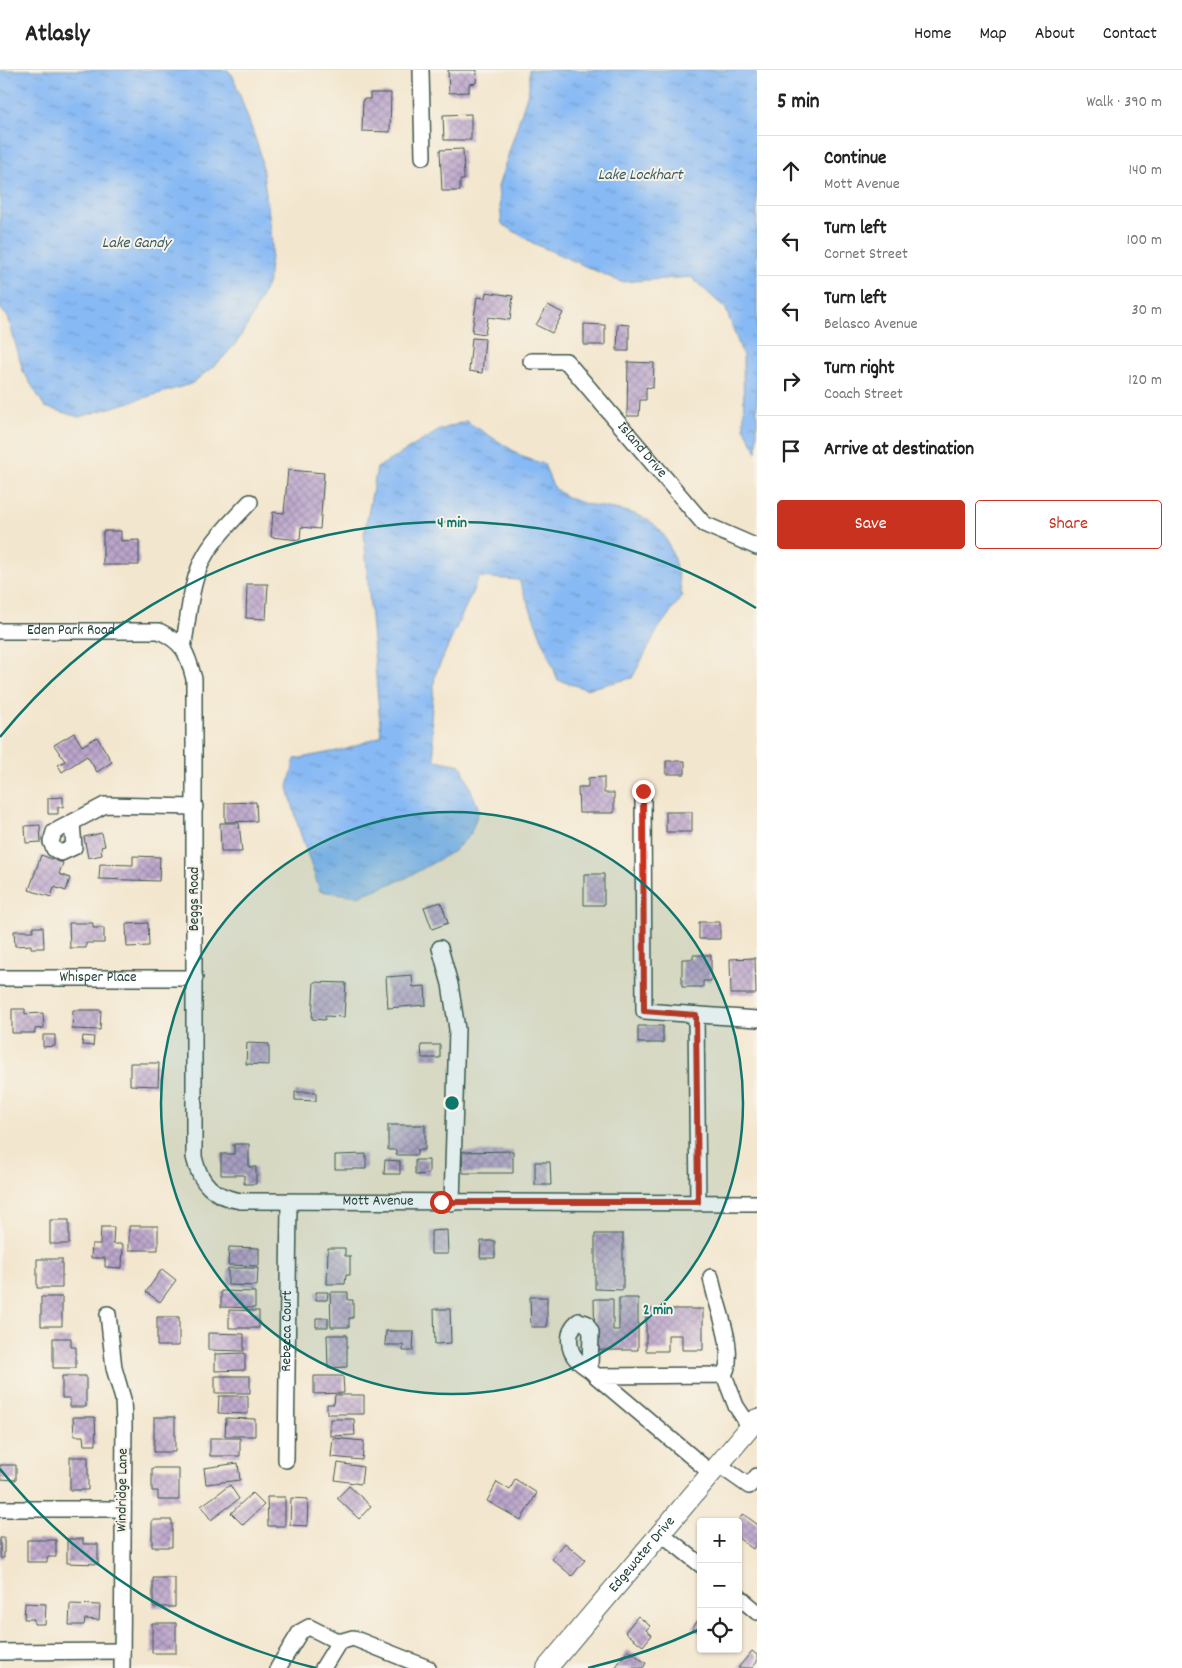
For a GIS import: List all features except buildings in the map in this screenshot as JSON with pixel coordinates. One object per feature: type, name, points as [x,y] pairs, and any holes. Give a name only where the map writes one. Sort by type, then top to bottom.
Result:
[{"type":"main road","name":"Edgewater Drive","points":[[555,1665],[661,1533],[754,1423]]},
{"type":"street","points":[[420,70],[423,156]]},
{"type":"street","name":"Island Drive","points":[[531,361],[566,361],[704,524],[757,547]]},
{"type":"street","points":[[183,648],[197,576],[207,552],[227,525],[250,502]]},
{"type":"street","name":"Eden Park Road","points":[[0,631],[144,629],[158,631],[177,640],[183,648]]},
{"type":"street","name":"Beggs Road","points":[[183,648],[187,654],[194,679],[194,1157],[197,1172],[212,1192]]},
{"type":"street","points":[[643,791],[644,1011],[757,1019]]},
{"type":"street","points":[[72,823],[98,809],[113,804],[195,806]]},
{"type":"street","points":[[440,948],[450,984],[457,1029],[452,1202]]},
{"type":"street","name":"Whisper Place","points":[[0,978],[195,978]]},
{"type":"street","points":[[696,1015],[698,1202]]},
{"type":"street","name":"Mott Avenue","points":[[212,1192],[226,1199],[241,1202],[757,1203]]},
{"type":"street","name":"Rebecca Court","points":[[286,1460],[289,1202]]},
{"type":"street","points":[[711,1278],[714,1296],[727,1340],[729,1367],[724,1375]]},
{"type":"street","name":"Windridge Lane","points":[[108,1314],[114,1368],[123,1399],[122,1668]]},
{"type":"street","points":[[724,1375],[593,1372],[715,1469],[749,1486],[757,1476]]},
{"type":"street","points":[[724,1375],[736,1406],[754,1423]]},
{"type":"street","points":[[0,1509],[122,1509]]},
{"type":"street","points":[[661,1533],[698,1563]]},
{"type":"street","points":[[742,1599],[757,1612]]},
{"type":"street","points":[[278,1668],[300,1632],[309,1627],[339,1642]]},
{"type":"street","points":[[323,1668],[339,1642],[353,1638],[428,1668]]},
{"type":"street","points":[[0,1652],[122,1651]]},
{"type":"water","name":"Lake Gandy","points":[[0,70],[228,70],[233,76],[260,152],[271,229],[272,247],[268,282],[251,319],[237,342],[219,362],[191,384],[79,417],[45,407],[23,371],[8,317],[0,308]]},
{"type":"water","name":"Lake Lockhart","points":[[529,70],[757,70],[757,452],[744,427],[743,356],[726,309],[691,277],[621,282],[533,243],[502,224],[498,187],[529,89]]},
{"type":"water","points":[[466,421],[525,458],[544,464],[553,486],[565,496],[590,505],[631,513],[655,525],[670,549],[682,596],[658,629],[632,678],[586,689],[558,680],[519,580],[479,577],[435,675],[431,719],[435,760],[461,765],[479,810],[470,835],[454,851],[406,878],[358,896],[320,891],[299,829],[288,787],[295,759],[347,749],[381,736],[364,534],[377,468],[440,430]]},
{"type":"route","points":[[441,1202],[698,1202],[696,1015],[644,1011],[643,791]]}]
